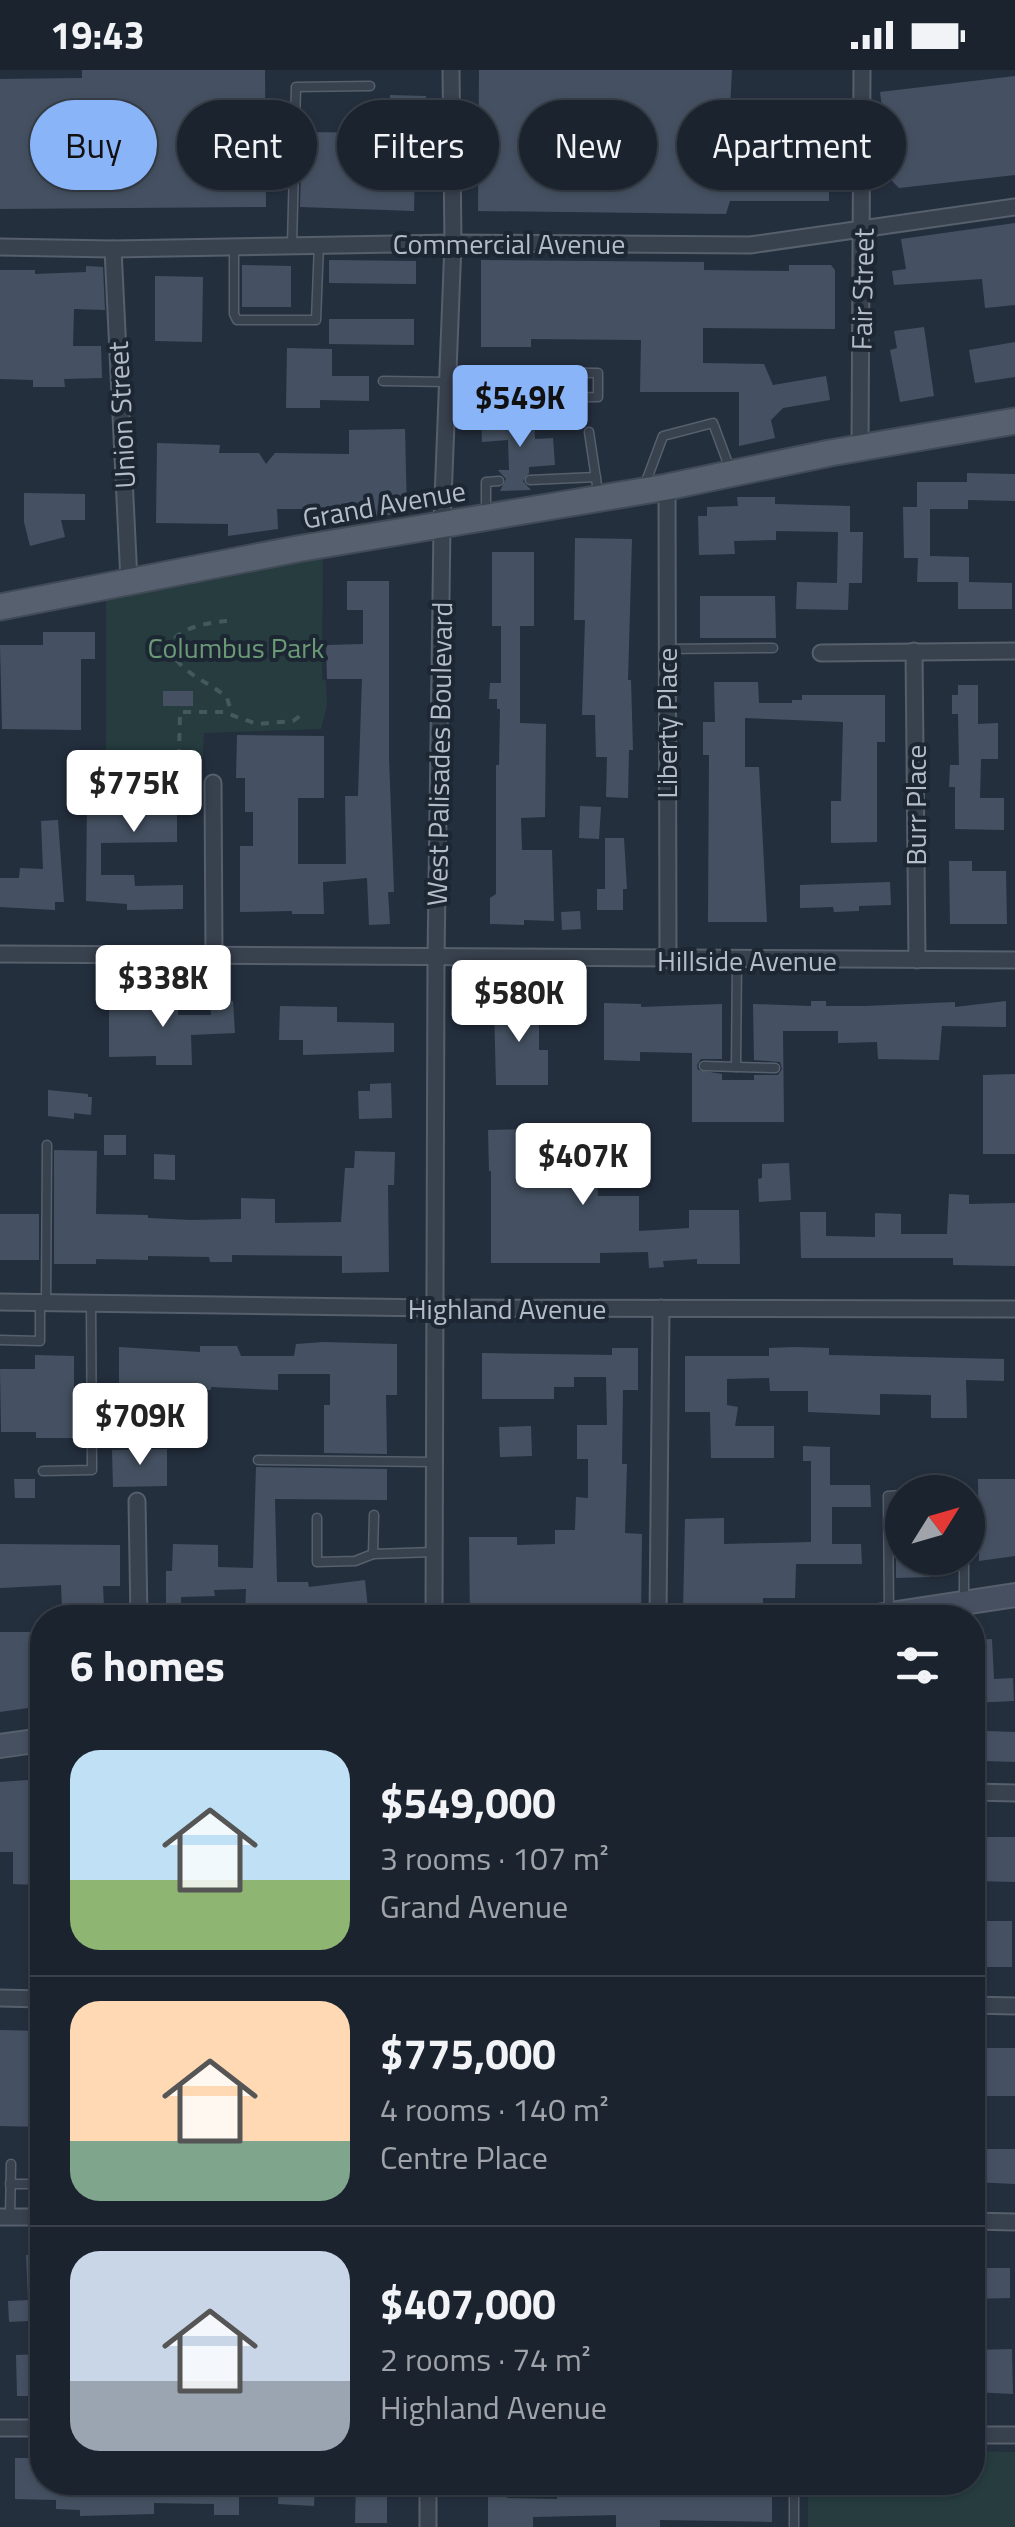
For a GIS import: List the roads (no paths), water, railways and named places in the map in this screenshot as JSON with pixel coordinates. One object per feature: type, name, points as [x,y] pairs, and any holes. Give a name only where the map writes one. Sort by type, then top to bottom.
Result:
[{"type":"main road","name":"Grand Avenue","points":[[0,607],[486,518],[597,488],[655,489],[1015,421]]},
{"type":"main road","points":[[946,1605],[1015,1594]]},
{"type":"main road","points":[[0,1746],[30,1742]]},
{"type":"street","name":"West Palisades Boulevard","points":[[434,1605],[436,958],[442,525],[452,243],[450,70]]},
{"type":"street","name":"Fair Street","points":[[860,448],[862,70]]},
{"type":"street","name":"Commercial Avenue","points":[[0,247],[750,245],[1015,206]]},
{"type":"street","name":"Union Street","points":[[113,249],[130,581]]},
{"type":"street","name":"Liberty Place","points":[[655,489],[666,649],[668,960]]},
{"type":"street","name":"Burr Place","points":[[914,651],[917,960]]},
{"type":"street","points":[[821,653],[1015,651]]},
{"type":"street","points":[[213,783],[214,956]]},
{"type":"street","name":"Hillside Avenue","points":[[0,954],[1015,960]]},
{"type":"street","name":"Highland Avenue","points":[[0,1302],[1015,1309]]},
{"type":"street","points":[[658,1605],[661,1308]]},
{"type":"street","points":[[138,1501],[139,1605]]},
{"type":"street","points":[[985,1792],[1015,1793]]},
{"type":"street","points":[[0,1998],[30,1999]]},
{"type":"street","points":[[985,2005],[1015,2006]]},
{"type":"street","points":[[985,2221],[1015,2222]]},
{"type":"street","points":[[0,2428],[30,2428]]},
{"type":"street","points":[[985,2435],[1015,2435]]},
{"type":"street","points":[[428,2495],[428,2527]]},
{"type":"lane","points":[[292,244],[296,87],[370,86]]},
{"type":"lane","points":[[234,246],[237,320],[316,320],[318,244]]},
{"type":"lane","points":[[383,381],[598,398],[598,373],[447,384]]},
{"type":"lane","points":[[655,489],[663,436],[713,423],[732,474]]},
{"type":"lane","points":[[530,480],[597,488],[589,432]]},
{"type":"lane","points":[[486,518],[486,482],[499,482]]},
{"type":"lane","points":[[666,649],[773,648]]},
{"type":"lane","points":[[736,1067],[737,960]]},
{"type":"lane","points":[[704,1066],[776,1068]]},
{"type":"lane","points":[[0,1340],[40,1340],[48,1146]]},
{"type":"lane","points":[[42,1471],[92,1470],[91,1302]]},
{"type":"lane","points":[[258,1460],[434,1462]]},
{"type":"lane","points":[[373,1554],[374,1515]]},
{"type":"lane","points":[[317,1518],[318,1562],[354,1561],[373,1554],[434,1552]]},
{"type":"lane","points":[[889,1575],[890,1605]]},
{"type":"lane","points":[[964,1575],[964,1602]]},
{"type":"lane","points":[[5,2217],[10,2164]]},
{"type":"lane","points":[[10,2184],[30,2184]]},
{"type":"lane","points":[[794,2495],[794,2527]]},
{"type":"park label","name":"Columbus Park","points":[[236,647]]}]
